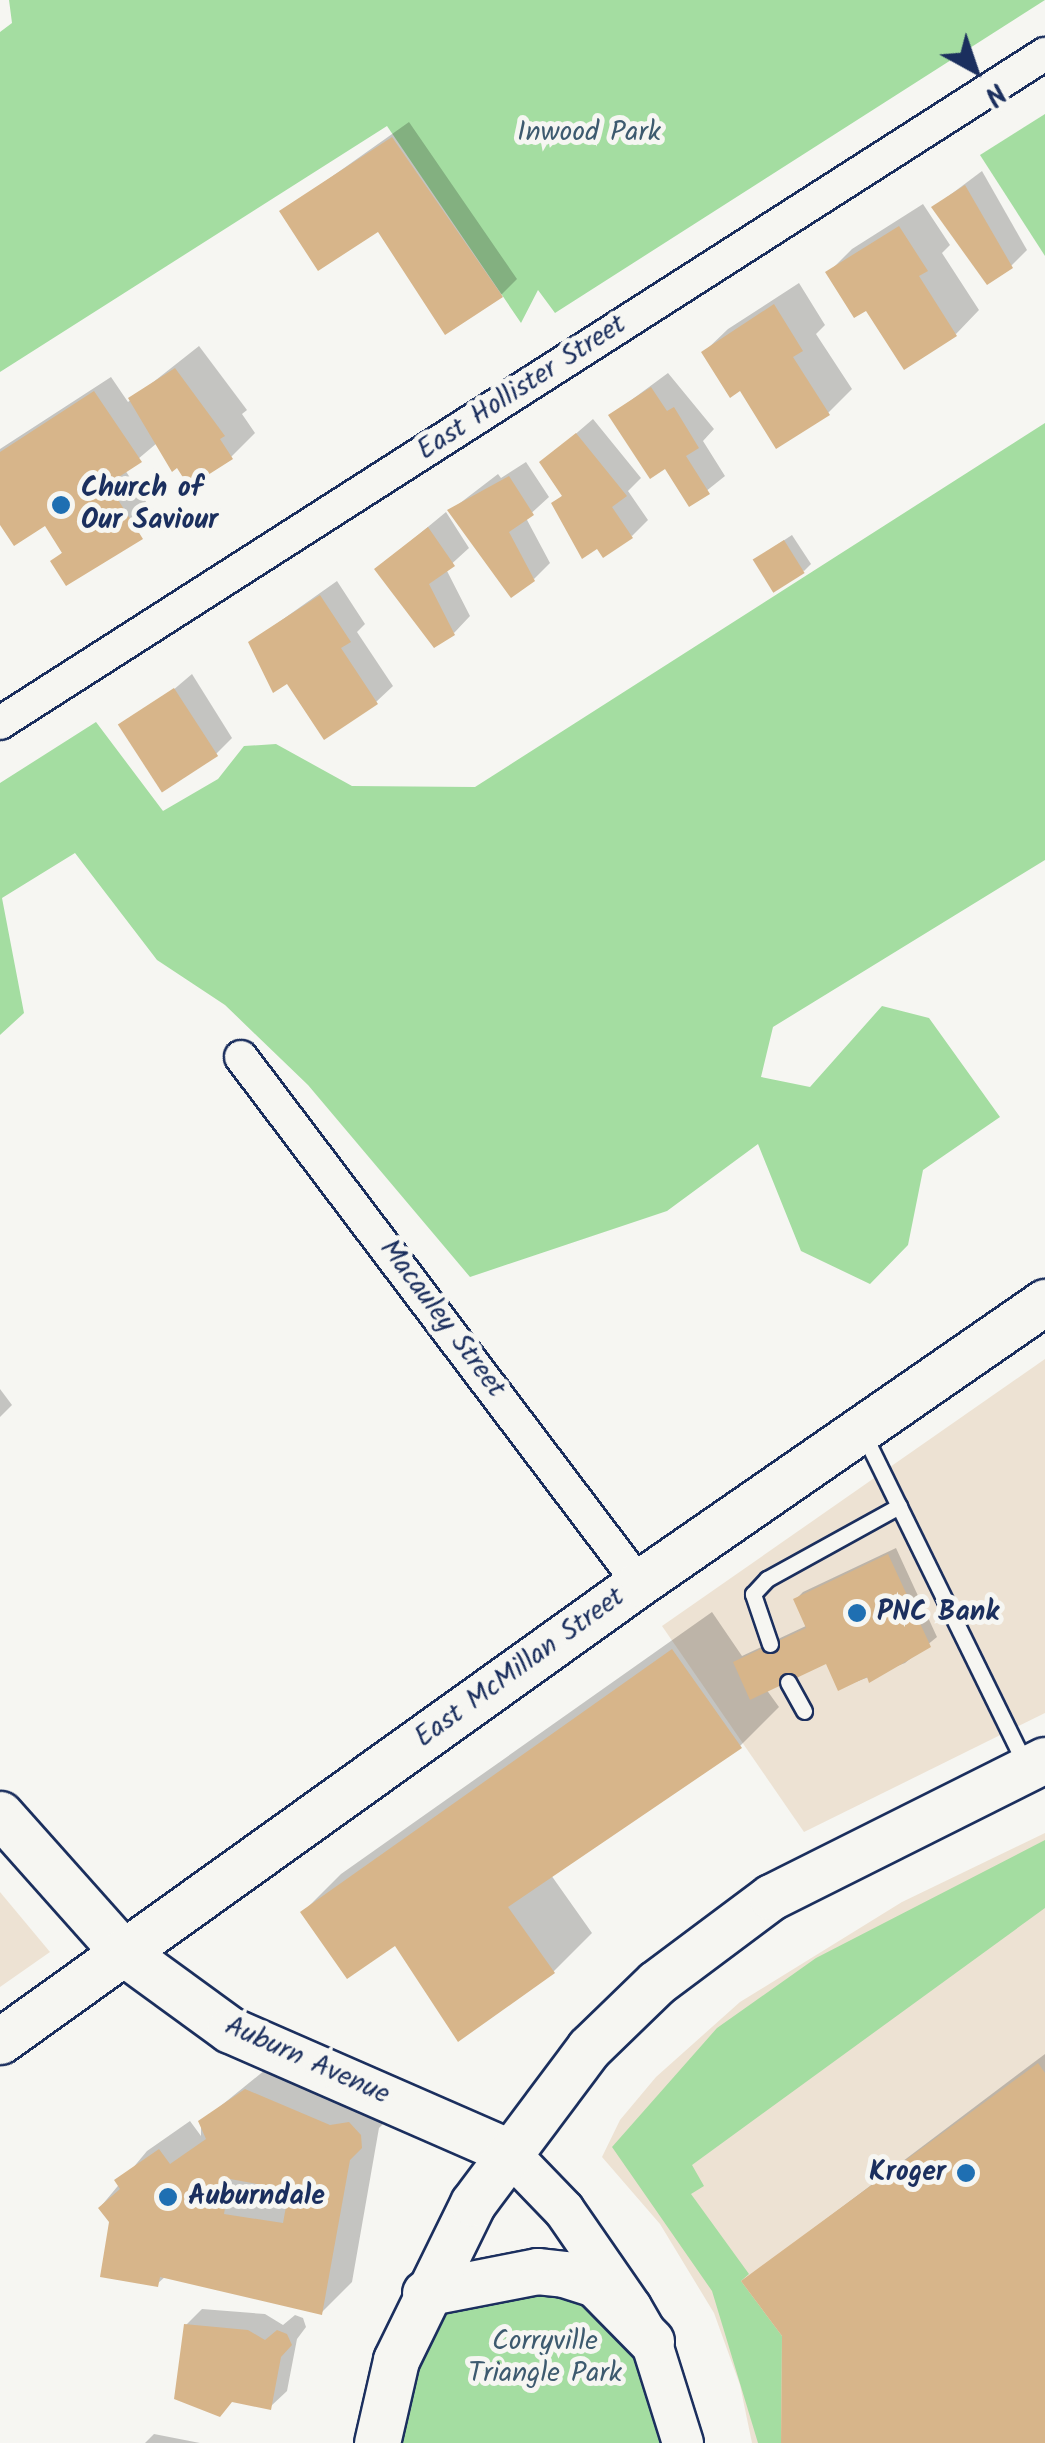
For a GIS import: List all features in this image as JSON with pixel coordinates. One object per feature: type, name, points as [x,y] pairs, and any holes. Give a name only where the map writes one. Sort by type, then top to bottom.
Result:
[{"type":"main road","name":"East McMillan Street","points":[[0,2041],[639,1583],[1045,1302]]},
{"type":"main road","points":[[377,2443],[396,2360],[425,2293],[508,2151],[589,2048],[729,1926],[807,1876],[1036,1764]]},
{"type":"main road","name":"Auburn Avenue","points":[[0,1814],[123,1952],[230,2030],[508,2151]]},
{"type":"main road","points":[[425,2293],[537,2271],[564,2274],[594,2284],[652,2341]]},
{"type":"street","name":"East Hollister Street","points":[[0,722],[1045,54]]},
{"type":"street","name":"Macauley Street","points":[[240,1057],[639,1583]]},
{"type":"street","points":[[508,2151],[564,2210],[652,2341],[683,2443]]},
{"type":"lane","points":[[861,1429],[1036,1764]]},
{"type":"lane","points":[[770,1644],[753,1594],[766,1579],[899,1506]]},
{"type":"lane","points":[[788,1682],[804,1711]]},
{"type":"shaded area","points":[[1045,1359],[1045,1713],[804,1832],[662,1626]]},
{"type":"shaded area","points":[[1045,1833],[1045,2443],[752,2443],[740,2385],[714,2313],[660,2224],[602,2157],[620,2120],[656,2077],[740,2002],[902,1902]]},
{"type":"shaded area","points":[[0,1892],[50,1952],[0,1987]]},
{"type":"green space","name":"Inwood Park","points":[[9,0],[1045,0],[555,313],[538,290],[521,323],[387,126],[0,372],[0,32],[12,23]]},
{"type":"green space","points":[[1045,114],[1045,256],[980,155]]},
{"type":"green space","points":[[1045,423],[1045,860],[773,1027],[761,1077],[810,1087],[882,1006],[929,1018],[1000,1117],[923,1170],[908,1245],[870,1284],[801,1251],[758,1144],[667,1211],[470,1277],[308,1085],[225,1005],[157,960],[75,853],[2,898],[24,1013],[0,1035],[0,783],[96,722],[163,811],[218,779],[244,746],[276,744],[352,786],[475,787]]},
{"type":"green space","points":[[1045,1840],[1045,1908],[692,2165],[704,2186],[691,2194],[749,2274],[741,2281],[782,2336],[781,2443],[758,2443],[712,2291],[612,2147],[717,2028],[816,1958]]},
{"type":"green space","name":"Corryville Triangle Park","points":[[488,2280],[631,2307],[683,2443],[377,2443],[425,2293]]},
{"type":"building","points":[[392,137],[503,297],[445,335],[378,232],[318,271],[279,211]]},
{"type":"building","points":[[965,185],[1013,268],[987,285],[931,207]]},
{"type":"building","points":[[899,226],[928,271],[919,276],[957,336],[904,370],[866,311],[854,318],[825,272]]},
{"type":"building","points":[[774,304],[803,351],[793,357],[830,415],[776,449],[740,391],[730,398],[701,352]]},
{"type":"building","points":[[175,368],[225,436],[220,439],[233,459],[189,487],[177,468],[172,472],[128,398]]},
{"type":"building","points":[[651,387],[667,411],[674,407],[699,448],[686,456],[710,494],[689,507],[665,469],[650,479],[608,415]]},
{"type":"building","name":"Church of Our Saviour","points":[[94,391],[142,462],[108,484],[143,539],[66,586],[50,561],[62,553],[45,526],[14,546],[0,525],[0,452]]},
{"type":"building","points":[[576,433],[627,496],[612,507],[633,538],[603,558],[597,549],[582,559],[551,503],[562,496],[539,462]]},
{"type":"building","points":[[509,476],[534,515],[509,532],[535,581],[511,598],[447,510]]},
{"type":"building","points":[[428,527],[455,566],[429,584],[455,635],[434,648],[374,569]]},
{"type":"building","points":[[784,540],[805,573],[773,593],[753,560]]},
{"type":"building","points":[[320,595],[351,642],[341,648],[378,704],[324,740],[287,684],[273,693],[248,642]]},
{"type":"building","points":[[174,688],[218,756],[162,792],[118,724]]},
{"type":"building","name":"PNC Bank","points":[[888,1554],[931,1647],[869,1683],[867,1677],[838,1691],[826,1664],[750,1700],[733,1662],[806,1628],[793,1599]]},
{"type":"building","points":[[672,1649],[742,1748],[508,1907],[555,1973],[458,2042],[395,1946],[347,1979],[300,1912]]},
{"type":"building","name":"Kroger","points":[[1038,2063],[1045,2073],[1045,2443],[781,2443],[782,2336],[741,2281]]},
{"type":"building","name":"Auburndale","points":[[245,2089],[330,2125],[349,2122],[361,2135],[362,2148],[350,2160],[322,2315],[160,2277],[158,2287],[100,2277],[109,2222],[98,2208],[120,2189],[114,2180],[159,2149],[170,2164],[206,2139],[198,2121]],"holes":[[[230,2179],[289,2190],[283,2223],[224,2214]]]},
{"type":"building","points":[[184,2324],[248,2330],[265,2340],[277,2330],[287,2334],[292,2345],[281,2357],[271,2410],[232,2402],[220,2417],[174,2399]]},
{"type":"place","name":"Church of Our Saviour","points":[[61,505]]},
{"type":"place","name":"PNC Bank","points":[[857,1613]]},
{"type":"place","name":"Kroger","points":[[966,2173]]},
{"type":"place","name":"Auburndale","points":[[168,2197]]}]
